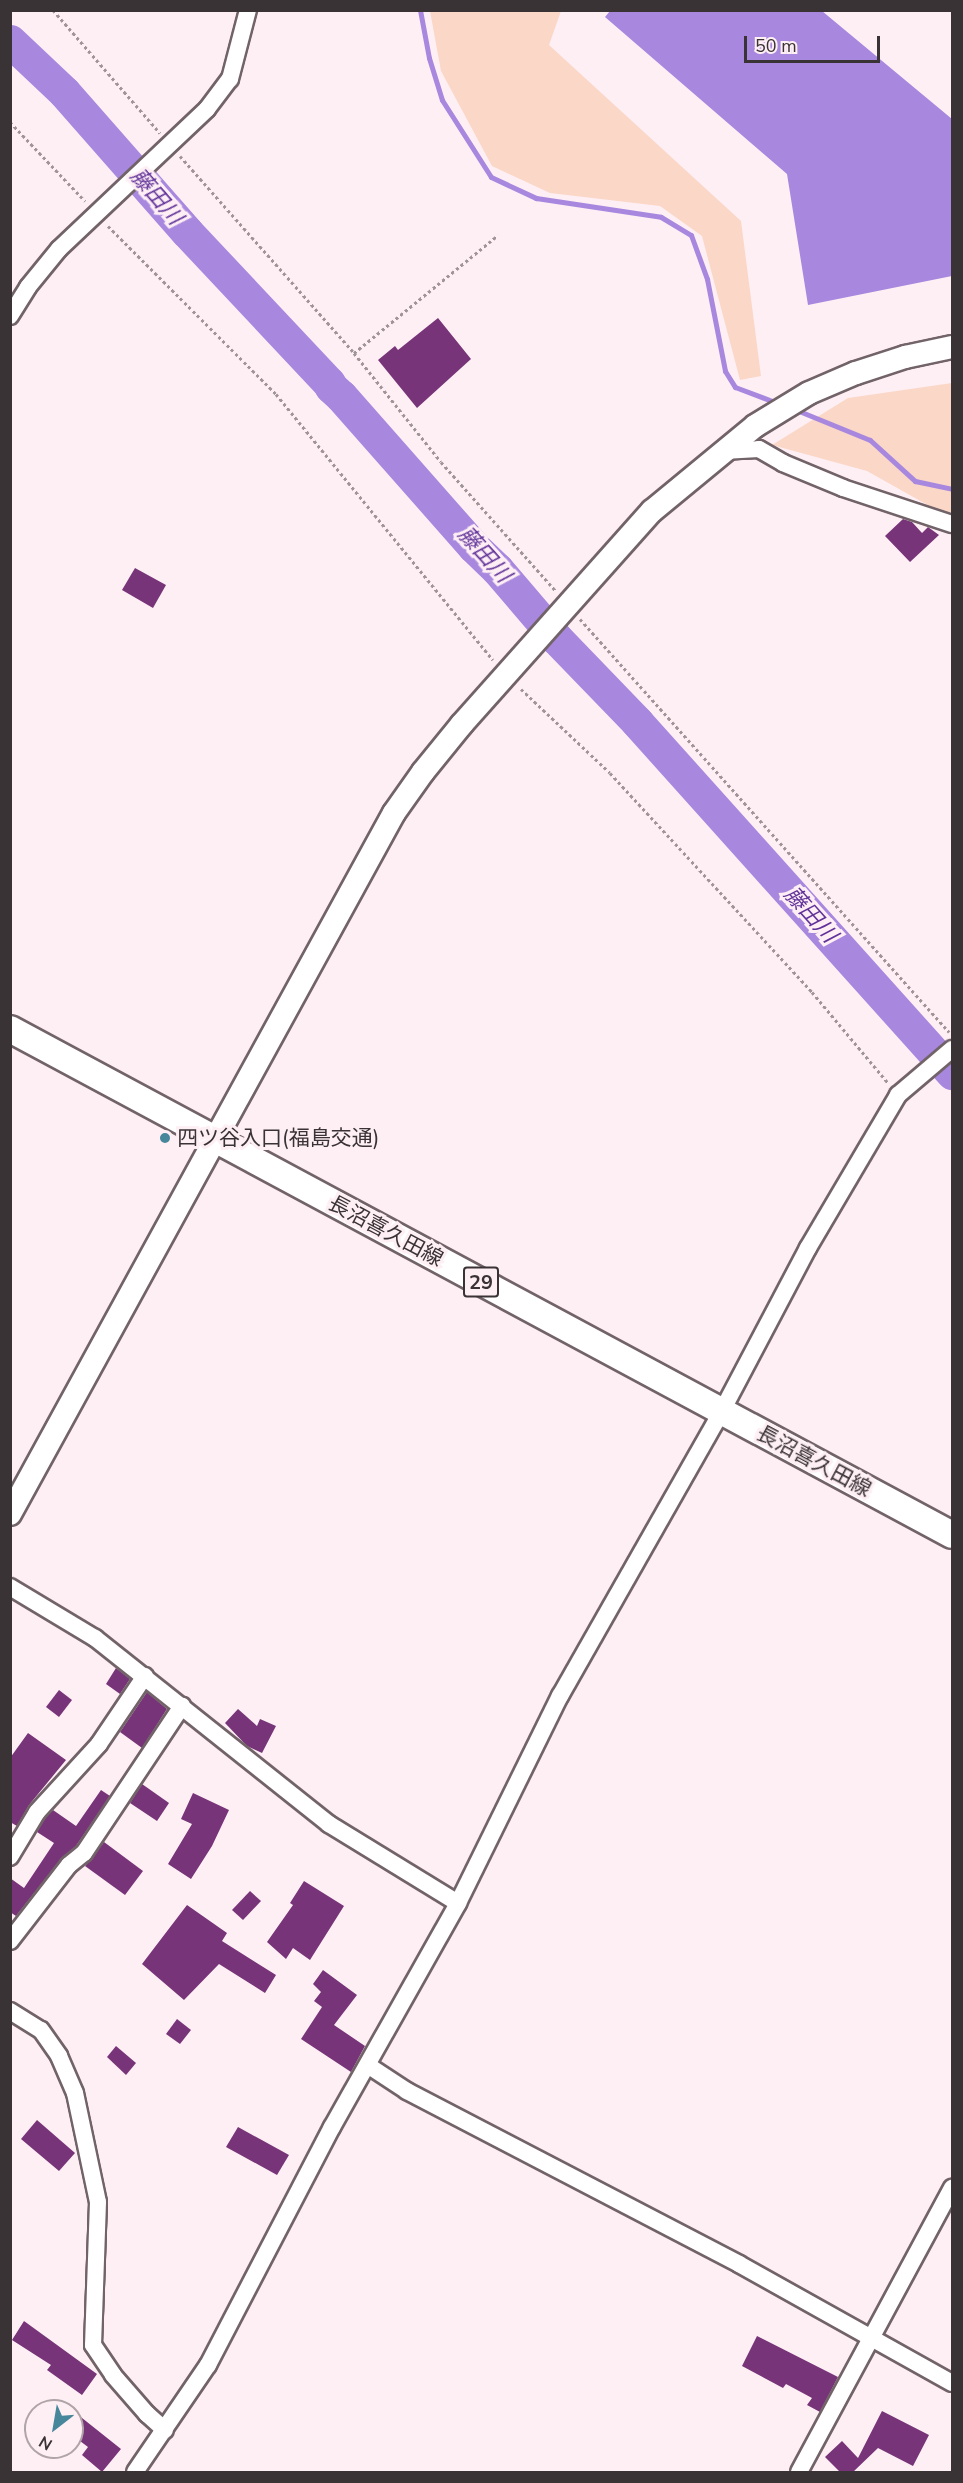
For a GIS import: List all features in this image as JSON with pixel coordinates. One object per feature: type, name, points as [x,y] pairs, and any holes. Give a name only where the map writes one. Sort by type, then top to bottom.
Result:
[{"type":"main road","name":"長沼喜久田線","points":[[10,1029],[952,1535]]},
{"type":"street","points":[[10,316],[28,287],[59,249],[207,109],[230,79],[248,10]]},
{"type":"street","points":[[10,1514],[393,813],[436,756],[652,512],[723,451],[755,426],[797,400],[856,372],[905,357],[952,347]]},
{"type":"street","points":[[723,451],[759,449],[783,463],[843,488],[952,524]]},
{"type":"street","points":[[135,2472],[208,2365],[332,2127],[369,2066],[458,1903],[560,1696],[722,1411],[808,1248],[898,1095],[952,1050]]},
{"type":"street","points":[[10,1587],[95,1638],[329,1824],[458,1903]]},
{"type":"street","points":[[10,1857],[37,1812],[99,1743],[145,1676]]},
{"type":"street","points":[[10,1941],[69,1865],[84,1853],[182,1706]]},
{"type":"street","points":[[10,2011],[41,2030],[59,2056],[75,2093],[98,2202],[93,2345],[113,2375],[147,2414],[165,2430]]},
{"type":"street","points":[[369,2066],[407,2091],[739,2264],[871,2340],[952,2383]]},
{"type":"street","points":[[799,2472],[952,2188]]},
{"type":"path","points":[[52,10],[354,353],[441,462],[952,1036]]},
{"type":"path","points":[[10,122],[96,213],[276,394],[506,675],[610,773],[812,992],[898,1095]]},
{"type":"path","points":[[354,353],[498,235]]},
{"type":"shaded area","points":[[430,11],[561,11],[549,45],[741,221],[761,376],[740,380],[702,236],[660,206],[550,193],[492,166],[441,71]]},
{"type":"shaded area","points":[[610,11],[822,11],[952,119],[952,276],[808,305],[787,174],[605,17]]},
{"type":"shaded area","points":[[952,383],[952,512],[940,512],[867,471],[772,445],[848,398]]},
{"type":"building","points":[[438,318],[471,359],[417,408],[378,360],[395,346],[398,350]]},
{"type":"building","points":[[903,519],[912,522],[922,533],[928,527],[939,535],[910,562],[885,536]]},
{"type":"building","points":[[135,568],[166,585],[153,608],[122,590]]},
{"type":"building","points":[[116,1668],[130,1679],[120,1694],[106,1684]]},
{"type":"building","points":[[59,1690],[72,1700],[59,1717],[46,1707]]},
{"type":"building","points":[[147,1692],[167,1709],[142,1748],[120,1732]]},
{"type":"building","points":[[238,1709],[257,1726],[260,1719],[276,1726],[262,1753],[247,1746],[225,1723]]},
{"type":"building","points":[[28,1733],[66,1760],[29,1805],[17,1826],[10,1822],[10,1758]]},
{"type":"building","points":[[142,1784],[169,1803],[157,1821],[130,1803]]},
{"type":"building","points":[[101,1790],[110,1796],[76,1846],[61,1859],[16,1916],[10,1912],[10,1878],[24,1888],[54,1843],[37,1832],[45,1818],[53,1810],[76,1826]]},
{"type":"building","points":[[193,1793],[229,1810],[212,1846],[191,1879],[168,1864],[192,1824],[181,1819]]},
{"type":"building","points":[[104,1842],[143,1871],[125,1895],[85,1866]]},
{"type":"building","points":[[304,1881],[344,1906],[310,1960],[293,1948],[286,1959],[267,1942],[293,1905],[290,1903]]},
{"type":"building","points":[[250,1891],[261,1901],[243,1920],[232,1910]]},
{"type":"building","points":[[187,1905],[227,1933],[222,1941],[276,1975],[265,1993],[219,1964],[184,2000],[142,1964]]},
{"type":"building","points":[[323,1970],[357,1995],[334,2025],[365,2046],[351,2072],[301,2039],[322,2007],[314,2001],[321,1992],[313,1984]]},
{"type":"building","points":[[177,2019],[191,2030],[180,2044],[166,2034]]},
{"type":"building","points":[[116,2046],[136,2063],[126,2075],[107,2057]]},
{"type":"building","points":[[37,2120],[75,2153],[59,2171],[21,2139]]},
{"type":"building","points":[[238,2127],[289,2155],[277,2175],[226,2147]]},
{"type":"building","points":[[24,2321],[97,2374],[82,2395],[47,2370],[51,2365],[12,2340]]},
{"type":"building","points":[[757,2336],[838,2377],[820,2412],[807,2405],[812,2398],[786,2384],[783,2388],[742,2366]]},
{"type":"building","points":[[882,2411],[929,2435],[913,2466],[878,2448],[853,2472],[840,2472],[825,2457],[842,2441],[858,2458]]},
{"type":"building","points":[[84,2420],[121,2449],[102,2472],[84,2457],[88,2447],[84,2444]]},
{"type":"waterway","points":[[420,10],[429,58],[442,100],[491,177],[536,198],[661,217],[691,235],[707,279],[725,371],[735,387],[780,404]]},
{"type":"waterway","name":"藤田川","points":[[10,41],[64,92],[187,232],[341,396],[556,638],[637,722],[952,1073]]},
{"type":"waterway","points":[[794,409],[870,440],[915,481],[952,489]]},
{"type":"place","name":"四ツ谷入口(福島交通)","points":[[165,1138]]}]
